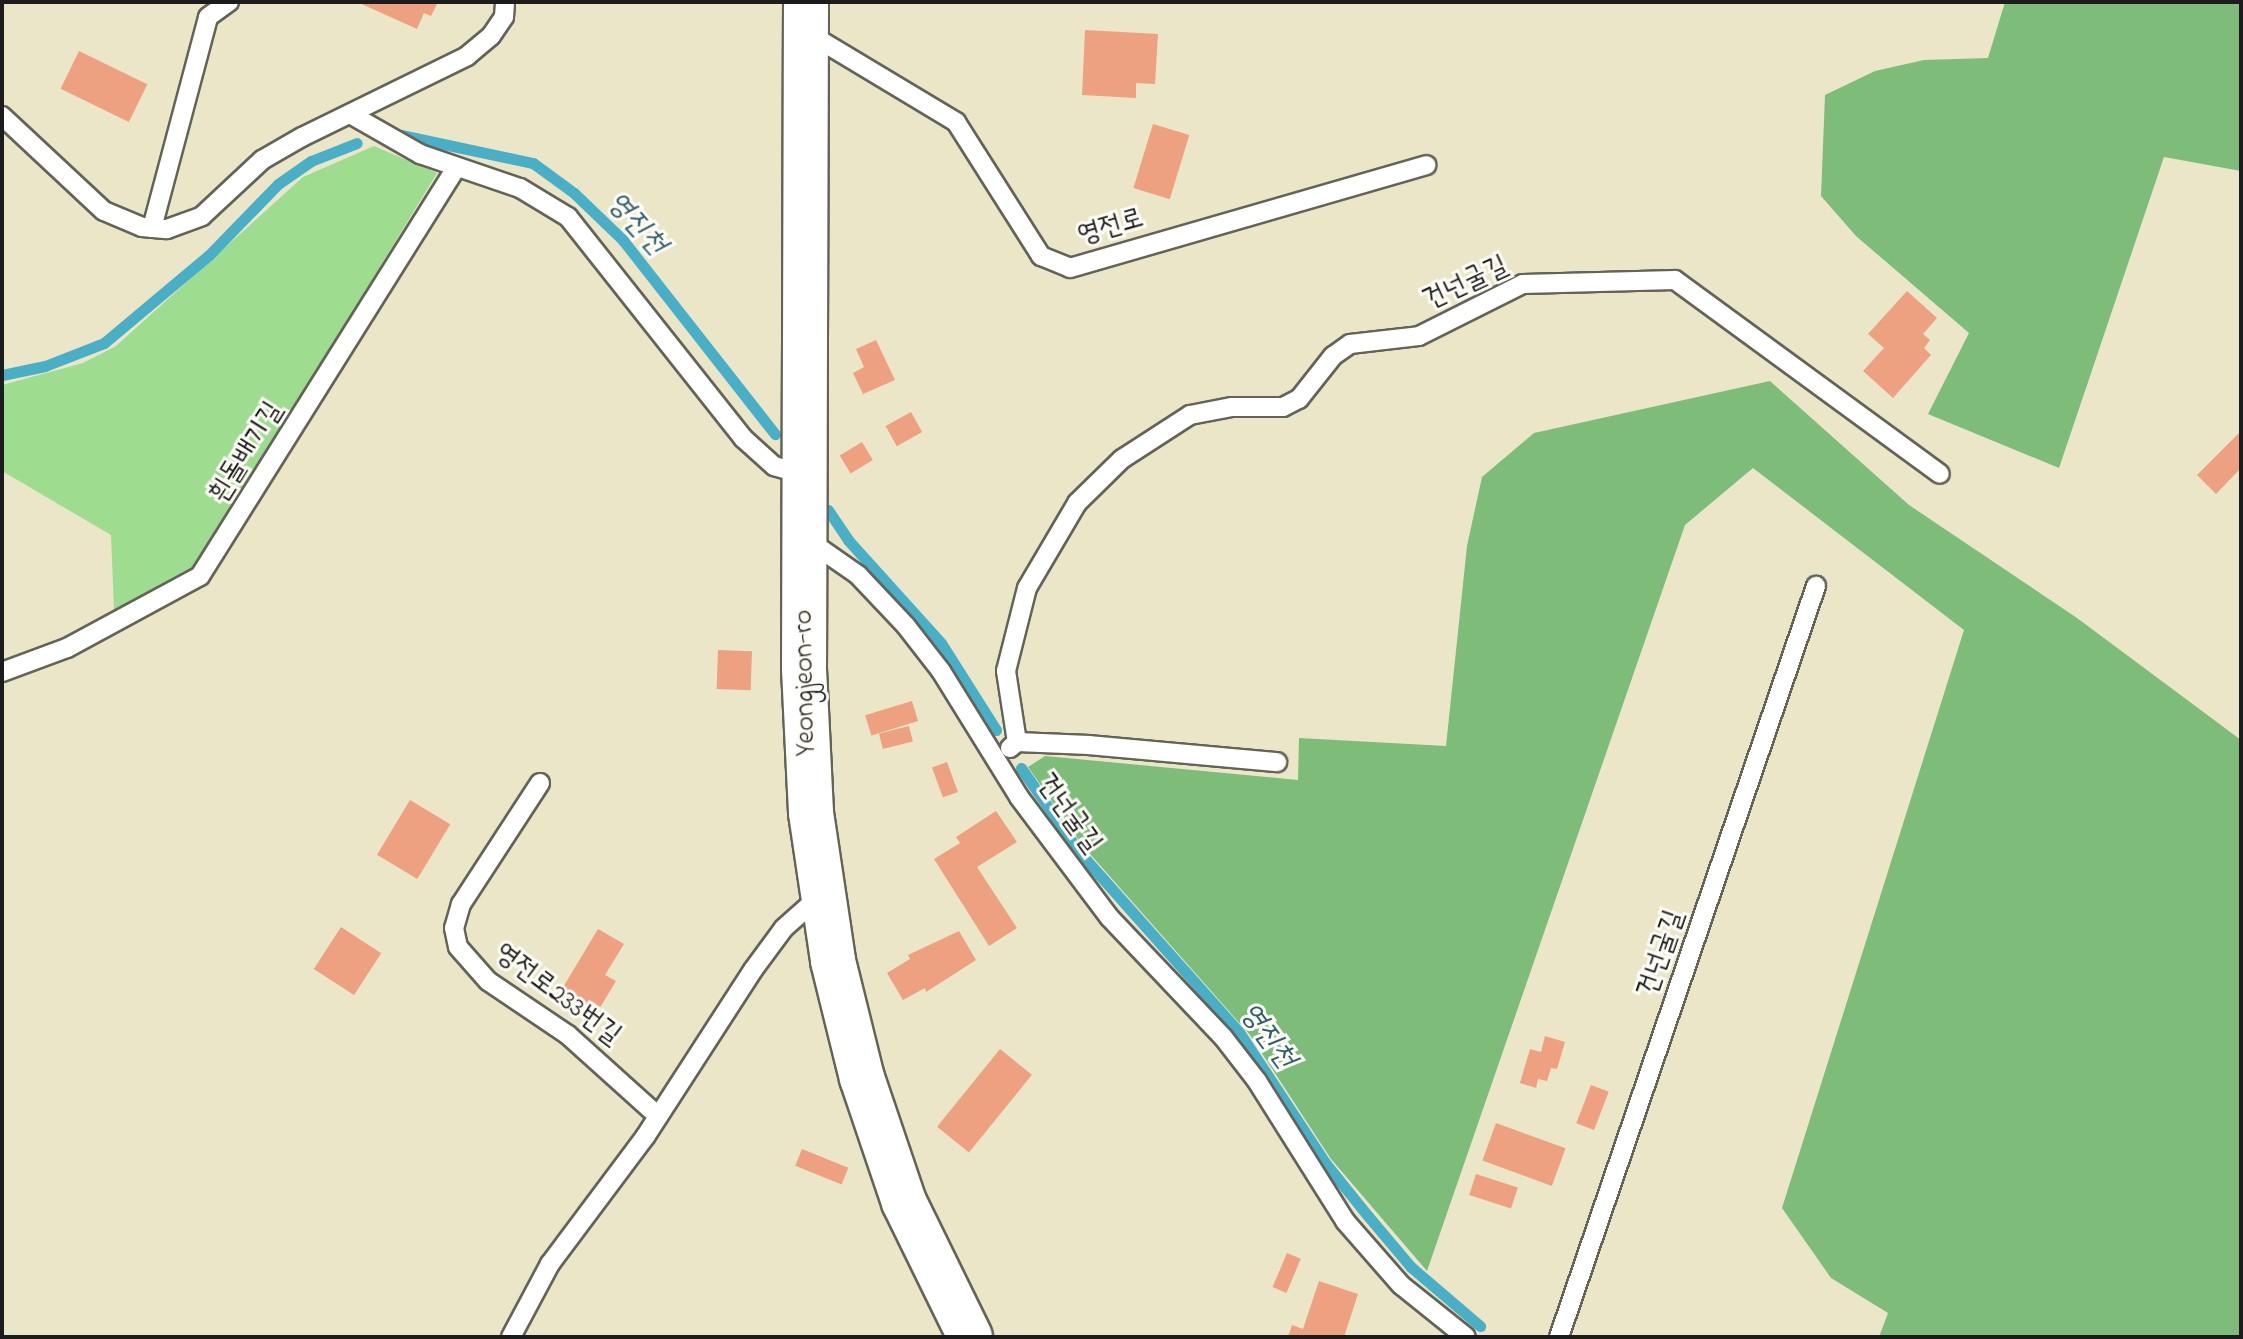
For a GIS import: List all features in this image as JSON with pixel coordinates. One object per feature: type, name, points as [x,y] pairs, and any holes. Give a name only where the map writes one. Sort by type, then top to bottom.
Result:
[{"type":"street","name":"Yeongjeon-ro","points":[[806,17],[806,734],[821,895],[848,1023],[882,1144],[928,1257],[970,1337]]},
{"type":"lane","points":[[152,228],[208,17],[229,2]]},
{"type":"lane","points":[[2,116],[104,211],[152,228],[167,229],[202,216],[262,160],[467,56],[491,36],[504,17],[505,2]]},
{"type":"lane","name":"영전로","points":[[806,17],[956,122],[1041,256],[1070,268],[1426,165]]},
{"type":"lane","points":[[350,114],[386,138],[455,170],[520,188],[568,217],[761,457],[805,475]]},
{"type":"lane","name":"흰돌배기길","points":[[2,672],[67,648],[200,576],[455,170]]},
{"type":"lane","name":"건넌굴길","points":[[1277,762],[1017,742],[1006,671],[1027,588],[1077,503],[1122,459],[1190,415],[1232,407],[1283,407],[1299,399],[1333,356],[1350,344],[1419,336],[1523,284],[1675,280],[1940,474]]},
{"type":"lane","name":"건넌굴길","points":[[805,538],[858,575],[906,626],[1110,918],[1223,1037],[1257,1081],[1321,1185],[1373,1257],[1435,1316],[1466,1337]]},
{"type":"lane","name":"건넌굴길","points":[[1559,1337],[1816,586]]},
{"type":"lane","points":[[996,758],[1017,742]]},
{"type":"lane","name":"영전로233번길","points":[[540,783],[461,904],[454,928],[458,947],[488,981],[578,1043],[658,1116]]},
{"type":"lane","points":[[511,1337],[550,1264],[658,1116],[761,959],[795,916],[821,895]]},
{"type":"green space","points":[[2005,2],[2241,2],[2241,171],[2164,157],[2059,468],[1928,414],[1969,333],[1856,236],[1821,196],[1825,95],[1875,71],[1924,60],[1988,58]]},
{"type":"green space","points":[[374,146],[437,173],[210,546],[192,567],[114,610],[111,535],[2,471],[2,385],[83,363],[116,346],[303,177]]},
{"type":"green space","points":[[1770,381],[1909,505],[2077,618],[2241,740],[2241,1337],[1879,1337],[1888,1313],[1831,1278],[1782,1208],[1964,630],[1753,468],[1685,525],[1427,1271],[1331,1159],[1250,1035],[1083,846],[1028,767],[1045,756],[1298,780],[1299,738],[1446,746],[1467,546],[1482,477],[1534,433]]},
{"type":"building","points":[[357,2],[438,2],[431,16],[424,13],[417,29]]},
{"type":"building","points":[[1085,30],[1158,34],[1155,84],[1136,83],[1136,98],[1082,95]]},
{"type":"building","points":[[79,51],[147,84],[129,122],[61,89]]},
{"type":"building","points":[[1153,124],[1189,135],[1170,199],[1133,188]]},
{"type":"building","points":[[1907,291],[1937,318],[1923,334],[1930,340],[1924,348],[1931,355],[1893,398],[1863,371],[1884,348],[1868,334]]},
{"type":"building","points":[[876,340],[895,380],[863,394],[853,373],[864,367],[856,349]]},
{"type":"building","points":[[911,412],[922,432],[897,446],[886,426]]},
{"type":"building","points":[[2241,431],[2241,468],[2216,494],[2197,475]]},
{"type":"building","points":[[862,442],[873,460],[851,473],[840,455]]},
{"type":"building","points":[[718,650],[752,651],[751,690],[717,689]]},
{"type":"building","points":[[912,701],[918,721],[871,735],[865,715]]},
{"type":"building","points":[[909,726],[913,742],[883,749],[879,733]]},
{"type":"building","points":[[947,762],[958,792],[943,798],[932,767]]},
{"type":"building","points":[[410,800],[450,824],[417,879],[377,855]]},
{"type":"building","points":[[996,811],[1017,842],[977,867],[1017,928],[989,946],[934,859],[960,843],[956,837]]},
{"type":"building","points":[[341,927],[381,953],[354,995],[314,969]]},
{"type":"building","points":[[598,929],[624,944],[605,975],[616,981],[595,1016],[559,994]]},
{"type":"building","points":[[959,931],[976,960],[926,992],[925,988],[903,1000],[887,973],[910,959],[908,955]]},
{"type":"building","points":[[1545,1036],[1565,1042],[1557,1069],[1551,1068],[1547,1081],[1538,1079],[1536,1088],[1520,1083],[1530,1049],[1541,1052]]},
{"type":"building","points":[[1000,1049],[1032,1075],[969,1153],[937,1127]]},
{"type":"building","points":[[1591,1085],[1609,1092],[1594,1130],[1576,1123]]},
{"type":"building","points":[[1496,1123],[1566,1148],[1552,1186],[1482,1161]]},
{"type":"building","points":[[802,1149],[848,1168],[842,1184],[795,1166]]},
{"type":"building","points":[[1476,1174],[1518,1188],[1511,1209],[1469,1195]]},
{"type":"building","points":[[1287,1253],[1301,1259],[1286,1293],[1273,1287]]},
{"type":"building","points":[[1319,1281],[1358,1294],[1344,1337],[1288,1337],[1292,1325],[1303,1329]]},
{"type":"waterway","name":"영진천","points":[[401,135],[533,163],[574,193],[622,239],[775,434]]},
{"type":"waterway","name":"영진천","points":[[2,375],[45,366],[104,343],[209,255],[278,184],[311,161],[357,143]]},
{"type":"waterway","name":"영진천","points":[[828,510],[848,540],[941,643],[996,730]]},
{"type":"waterway","name":"영진천","points":[[1021,768],[1080,853],[1239,1032],[1326,1164],[1368,1216],[1411,1267],[1480,1326]]}]
